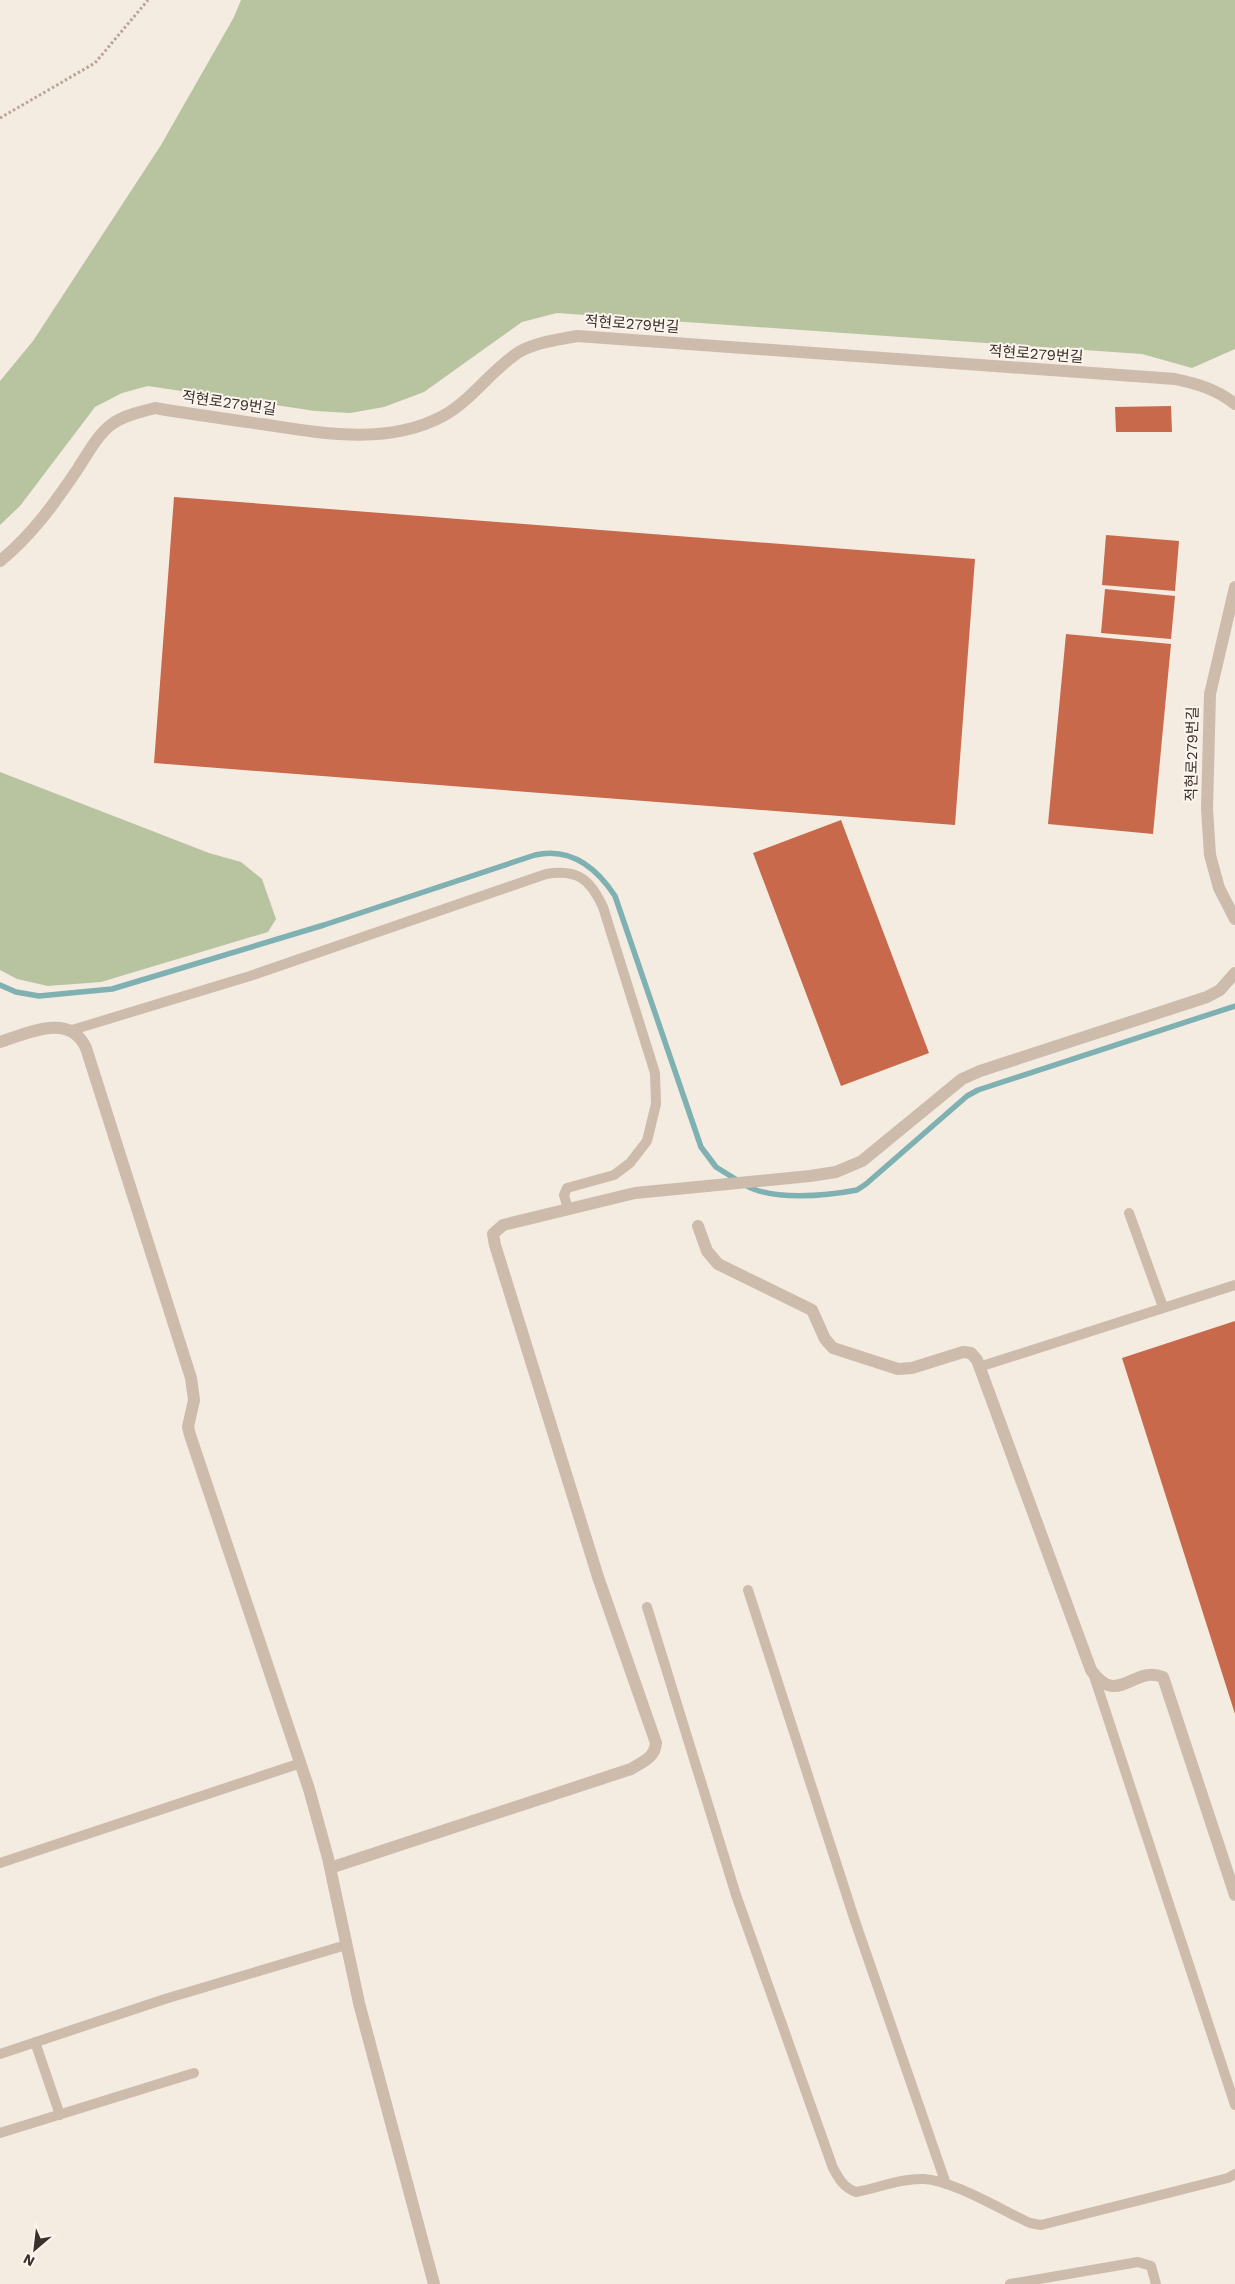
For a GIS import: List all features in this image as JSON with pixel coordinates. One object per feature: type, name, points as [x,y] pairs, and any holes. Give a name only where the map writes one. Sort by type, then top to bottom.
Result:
[{"type":"street","name":"적현로279번길","points":[[0,561],[20,545],[42,520],[99,438],[112,424],[130,415],[155,408],[313,432],[368,435],[395,432],[424,426],[446,415],[519,352],[536,344],[577,336],[1174,379],[1199,384],[1222,394],[1235,404]]},
{"type":"street","name":"적현로279번길","points":[[1235,587],[1209,702],[1207,809],[1210,855],[1219,888],[1235,919]]},
{"type":"street","points":[[330,1868],[631,1769],[650,1758],[655,1751],[656,1743],[598,1577],[493,1234],[504,1225],[635,1193],[778,1179],[836,1172],[850,1168],[862,1161],[962,1079],[980,1071],[1207,997],[1220,990],[1235,973]]},
{"type":"street","points":[[0,1042],[56,1027],[72,1030],[82,1039],[86,1048],[185,1360],[194,1400],[188,1427],[190,1435],[301,1763],[330,1868],[359,2003],[434,2284]]},
{"type":"street","points":[[698,1226],[707,1251],[718,1264],[812,1310],[825,1339],[841,1352],[898,1369],[912,1368],[963,1352],[971,1353],[979,1367],[1091,1670],[1100,1682],[1113,1687],[1150,1676],[1163,1677],[1235,1895]]},
{"type":"lane","points":[[72,1030],[250,976],[546,874],[572,873],[584,879],[596,893],[603,907],[651,1056],[657,1087],[652,1126],[640,1152],[614,1175],[567,1188],[564,1195],[568,1209]]},
{"type":"lane","points":[[1129,1213],[1163,1307]]},
{"type":"lane","points":[[979,1367],[1235,1285]]},
{"type":"lane","points":[[748,1590],[855,1921],[946,2184]]},
{"type":"lane","points":[[647,1607],[736,1895],[833,2168],[840,2181],[849,2190],[856,2192],[908,2180],[925,2179],[946,2184],[1030,2223],[1041,2225],[1228,2178],[1235,2174]]},
{"type":"lane","points":[[1091,1670],[1235,2105]]},
{"type":"lane","points":[[0,1863],[301,1763]]},
{"type":"lane","points":[[0,2054],[164,1999],[346,1945]]},
{"type":"lane","points":[[35,2042],[60,2115]]},
{"type":"lane","points":[[0,2133],[194,2073]]},
{"type":"lane","points":[[1010,2284],[1138,2262],[1151,2266],[1156,2284]]},
{"type":"path","points":[[0,118],[95,62],[148,0]]},
{"type":"green space","points":[[241,0],[1235,0],[1235,349],[1192,368],[1142,354],[557,313],[522,322],[424,392],[384,407],[350,413],[315,411],[148,386],[122,393],[95,407],[20,506],[0,525],[0,381],[33,341],[161,145],[234,17]]},
{"type":"green space","points":[[0,772],[209,853],[241,862],[262,879],[276,919],[268,932],[101,982],[48,986],[17,979],[0,970]]},
{"type":"building","points":[[1171,406],[1172,432],[1116,432],[1115,407]]},
{"type":"building","points":[[174,497],[975,559],[955,825],[154,763]]},
{"type":"building","points":[[1106,535],[1179,541],[1175,591],[1102,585]]},
{"type":"building","points":[[1105,589],[1175,596],[1171,639],[1101,633]]},
{"type":"building","points":[[1066,634],[1171,644],[1153,834],[1048,824]]},
{"type":"building","points":[[841,820],[929,1053],[841,1086],[753,853]]},
{"type":"building","points":[[1235,1321],[1235,1714],[1122,1358]]},
{"type":"waterway","points":[[0,985],[16,992],[39,996],[112,989],[324,925],[535,855],[560,854],[571,857],[591,868],[600,876],[615,896],[701,1147],[716,1167],[737,1180]]},
{"type":"waterway","points":[[745,1185],[770,1193],[800,1196],[857,1190],[967,1096],[978,1090],[1235,1006]]}]
